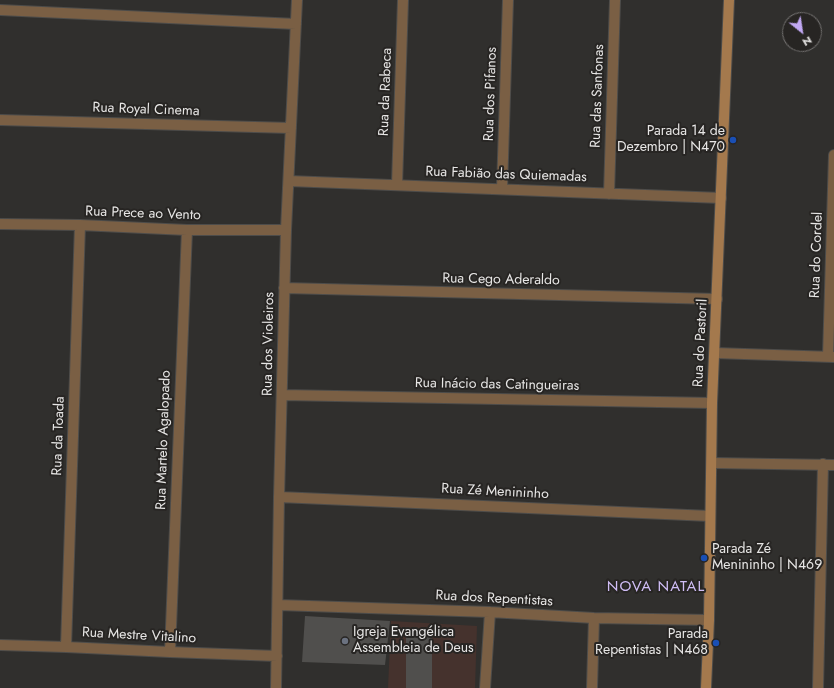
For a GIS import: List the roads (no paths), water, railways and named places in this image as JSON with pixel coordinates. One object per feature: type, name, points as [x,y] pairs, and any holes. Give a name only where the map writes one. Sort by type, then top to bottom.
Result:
[{"type":"street","name":"Rua dos Violeiros","points":[[276,688],[284,288],[297,0]]},
{"type":"street","name":"Rua da Rabeca","points":[[397,185],[404,0]]},
{"type":"street","name":"Rua dos Pifanos","points":[[502,189],[508,0]]},
{"type":"street","name":"Rua das Sanfonas","points":[[609,194],[615,0]]},
{"type":"street","name":"Rua do Pastoril","points":[[706,688],[709,620],[712,403],[729,0]]},
{"type":"street","points":[[0,10],[296,24]]},
{"type":"street","name":"Rua Royal Cinema","points":[[0,120],[291,128]]},
{"type":"street","name":"Rua do Cordel","points":[[831,357],[834,155]]},
{"type":"street","name":"Rua Fabião das Quiemadas","points":[[289,181],[721,198]]},
{"type":"street","name":"Rua Prece ao Vento","points":[[0,224],[80,225],[187,230],[286,230]]},
{"type":"street","name":"Rua da Toada","points":[[66,647],[80,225]]},
{"type":"street","name":"Rua Martelo Agalopado","points":[[170,652],[187,230]]},
{"type":"street","name":"Rua Cego Aderaldo","points":[[284,288],[717,299]]},
{"type":"street","points":[[715,353],[831,357]]},
{"type":"street","name":"Rua Inácio das Catingueiras","points":[[282,395],[712,403]]},
{"type":"street","points":[[712,463],[834,465]]},
{"type":"street","points":[[818,688],[823,464]]},
{"type":"street","name":"Rua Zé Menininho","points":[[279,497],[710,516]]},
{"type":"street","name":"Rua dos Repentistas","points":[[278,605],[490,612],[594,618],[709,620]]},
{"type":"street","points":[[485,688],[490,612]]},
{"type":"street","points":[[592,688],[594,618]]},
{"type":"street","name":"Rua Mestre Vitalino","points":[[0,645],[277,656]]},
{"type":"place","name":"Parada 14 de Dezembro | N470","points":[[733,140]]},
{"type":"place","name":"Parada Zé Menininho | N469","points":[[704,558]]},
{"type":"place","name":"Igreja Evangélica Assembleia de Deus","points":[[345,641]]},
{"type":"place","name":"Parada Repentistas | N468","points":[[716,643]]},
{"type":"district","name":"NOVA NATAL","points":[[656,587]]}]
